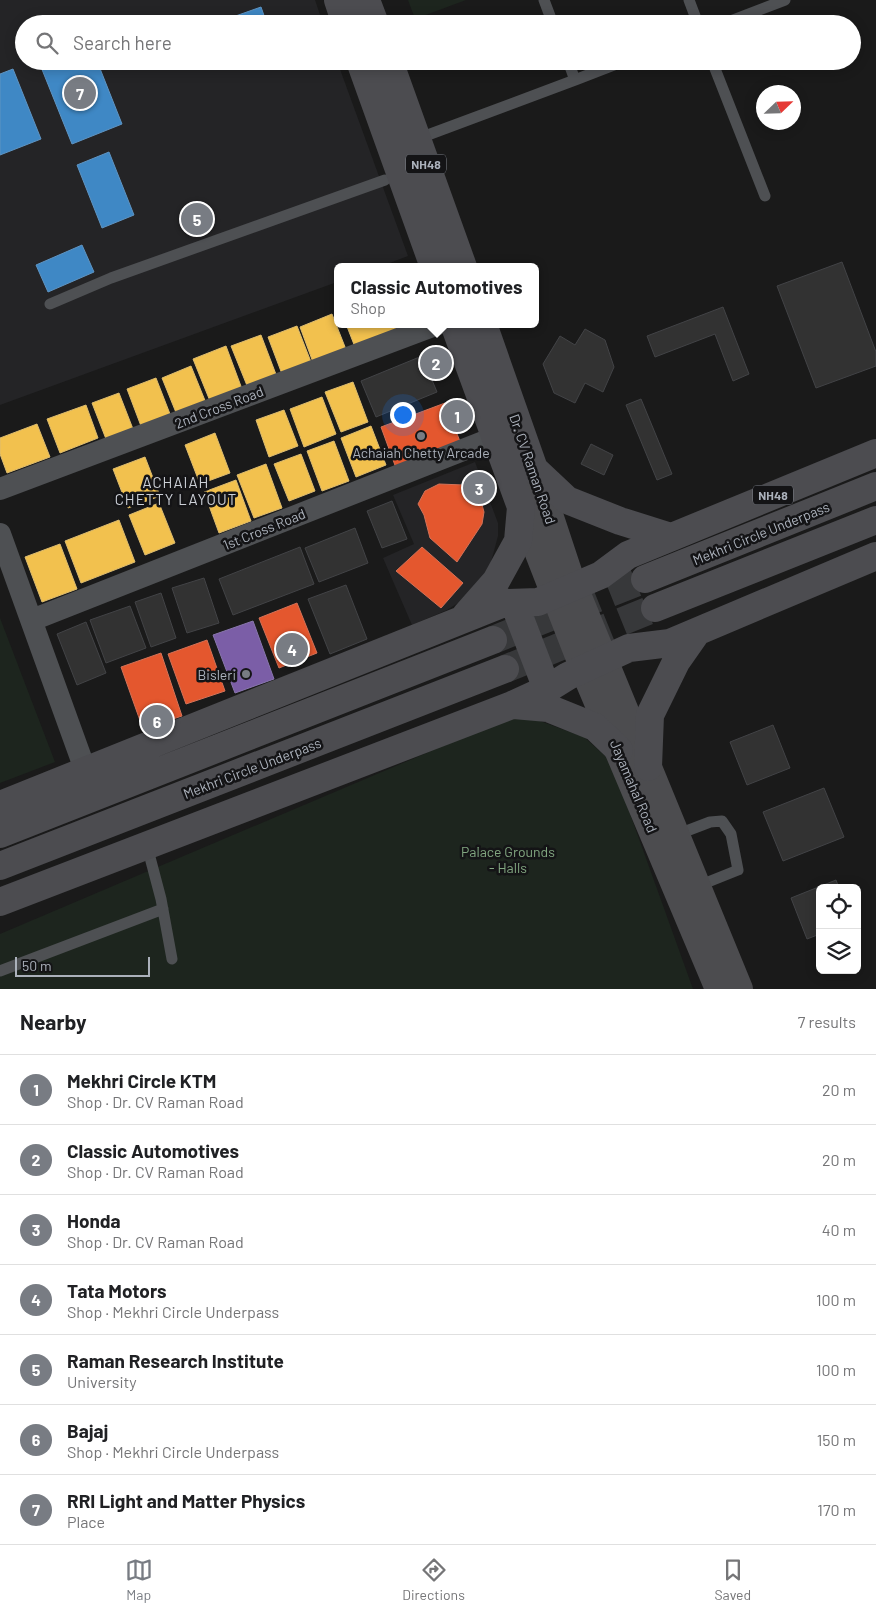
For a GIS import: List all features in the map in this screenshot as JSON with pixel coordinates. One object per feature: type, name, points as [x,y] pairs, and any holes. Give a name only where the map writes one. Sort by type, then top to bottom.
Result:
[{"type":"highway","points":[[338,0],[343,15]]},
{"type":"highway","points":[[366,0],[372,15]]},
{"type":"highway","name":"NH48","points":[[363,70],[433,263]]},
{"type":"highway","name":"NH48","points":[[392,70],[462,263]]},
{"type":"highway","name":"Dr. CV Raman Road","points":[[455,328],[521,507]]},
{"type":"highway","name":"Dr. CV Raman Road","points":[[484,328],[534,469]]},
{"type":"highway","name":"NH48","points":[[671,537],[876,453]]},
{"type":"highway","points":[[534,469],[568,500],[620,521],[671,537]]},
{"type":"highway","name":"Mekhri Circle Underpass","points":[[645,579],[876,486]]},
{"type":"highway","points":[[462,620],[496,581],[518,541],[521,507]]},
{"type":"highway","points":[[655,608],[876,520]]},
{"type":"highway","points":[[0,805],[504,603],[538,602],[559,589],[601,575],[628,555],[671,537]]},
{"type":"highway","points":[[0,902],[512,705],[629,648],[670,643],[876,556]]},
{"type":"highway","points":[[514,603],[547,689]]},
{"type":"highway","points":[[648,767],[650,715],[676,662],[697,632]]},
{"type":"highway","name":"Mekhri Circle Underpass","points":[[0,834],[493,640]]},
{"type":"highway","name":"Mekhri Circle Underpass","points":[[0,866],[505,669]]},
{"type":"highway","points":[[512,705],[548,708],[588,724],[595,727],[618,750]]},
{"type":"main road","name":"Dr. CV Raman Road","points":[[534,469],[559,589]]},
{"type":"main road","name":"Dr. CV Raman Road","points":[[521,507],[559,589],[585,613]]},
{"type":"main road","name":"Jayamahal Road","points":[[559,589],[594,664],[648,767],[739,989]]},
{"type":"main road","name":"Jayamahal Road","points":[[585,613],[594,664],[618,750],[719,989]]},
{"type":"street","name":"2nd Cross Road","points":[[0,489],[427,328]]},
{"type":"street","name":"1st Cross Road","points":[[32,620],[496,437]]},
{"type":"street","points":[[0,534],[86,772]]},
{"type":"lane","points":[[544,0],[550,15]]},
{"type":"lane","points":[[689,0],[695,15]]},
{"type":"lane","points":[[746,15],[785,0]]},
{"type":"lane","points":[[571,70],[575,80]]},
{"type":"lane","points":[[417,139],[601,70]]},
{"type":"lane","points":[[716,70],[765,196]]},
{"type":"lane","points":[[50,304],[111,278],[385,180]]},
{"type":"lane","points":[[676,835],[710,822],[722,821],[731,834],[738,870],[698,886]]},
{"type":"lane","points":[[147,846],[163,909],[172,959]]},
{"type":"lane","points":[[0,971],[163,909]]},
{"type":"shaded area","points":[[0,0],[315,0],[320,15],[15,15],[15,70],[340,70],[408,256],[390,263],[334,263],[334,283],[0,405]]},
{"type":"shaded area","points":[[475,462],[498,523],[498,536],[491,562],[483,576],[461,601],[447,610],[412,625],[383,558],[414,544],[393,495]]},
{"type":"green space","points":[[408,0],[466,0],[426,15],[414,15]]},
{"type":"green space","points":[[0,618],[55,762],[0,783]]},
{"type":"green space","name":"Palace Grounds - Halls","points":[[509,718],[537,720],[584,737],[611,761],[693,989],[0,989],[0,934]]},
{"type":"building: Homes","points":[[332,314],[334,328],[338,328],[347,352],[314,365],[300,327]]},
{"type":"building: Homes","points":[[297,326],[311,362],[282,374],[268,337]]},
{"type":"building: Homes","points":[[348,328],[405,328],[355,347]]},
{"type":"building: Homes","points":[[261,335],[277,377],[248,388],[231,346]]},
{"type":"building: Homes","points":[[226,346],[242,389],[210,401],[193,359]]},
{"type":"building: Homes","points":[[191,366],[206,403],[177,415],[162,378]]},
{"type":"building: Homes","points":[[156,378],[170,414],[141,426],[127,389]]},
{"type":"building: Homes","points":[[353,382],[368,422],[341,432],[325,392]]},
{"type":"building: Homes","points":[[119,393],[133,429],[106,439],[92,403]]},
{"type":"building: Homes","points":[[322,397],[336,434],[304,447],[290,409]]},
{"type":"building: Homes","points":[[86,405],[98,438],[60,453],[47,419]]},
{"type":"building: Homes","points":[[284,410],[298,446],[269,457],[256,420]]},
{"type":"building: Homes","points":[[37,424],[50,457],[7,473],[0,454],[0,438]]},
{"type":"building: Homes","points":[[371,426],[386,465],[356,477],[341,438]]},
{"type":"building: Homes","points":[[215,433],[230,473],[200,484],[185,445]]},
{"type":"building: Homes","points":[[334,441],[349,481],[322,491],[307,451]]},
{"type":"building: Homes","points":[[301,454],[315,491],[289,501],[274,464]]},
{"type":"building: Homes","points":[[145,457],[160,496],[128,508],[113,469]]},
{"type":"building: Homes","points":[[266,464],[282,508],[254,518],[237,475]]},
{"type":"building: Homes","points":[[236,480],[251,521],[219,533],[204,492]]},
{"type":"building: Homes","points":[[159,503],[175,543],[145,555],[129,515]]},
{"type":"building: Homes","points":[[119,520],[135,562],[81,583],[65,541]]},
{"type":"building: Homes","points":[[60,544],[77,589],[42,602],[25,557]]},
{"type":"building: Shops","name":"Achaiah Chetty Arcade","points":[[445,403],[461,444],[396,468],[381,427]]},
{"type":"building: Shops","points":[[439,484],[464,485],[474,491],[481,501],[484,512],[482,524],[457,562],[430,538],[424,515],[418,504],[425,491]]},
{"type":"building: Shops","points":[[422,547],[463,583],[441,608],[396,571]]},
{"type":"building: Shops","points":[[297,603],[317,653],[279,668],[259,618]]},
{"type":"building: Shops","points":[[207,640],[225,691],[186,704],[168,654]]},
{"type":"building: Shops","points":[[161,653],[182,716],[143,729],[121,667]]},
{"type":"building: Offices","points":[[253,621],[274,679],[235,693],[213,635]]},
{"type":"building: Schools","points":[[261,7],[264,15],[238,15]]},
{"type":"building: Schools","points":[[13,69],[41,139],[0,155],[0,74]]},
{"type":"building: Schools","points":[[42,70],[101,70],[122,124],[72,144]]},
{"type":"building: Schools","points":[[109,152],[134,215],[102,228],[77,165]]},
{"type":"building: Schools","points":[[82,245],[94,272],[48,292],[36,265]]},
{"type":"building: Other","points":[[842,262],[876,352],[876,366],[816,388],[777,286]]},
{"type":"building: Other","points":[[723,307],[749,374],[733,381],[715,334],[655,357],[647,336]]},
{"type":"building: Other","points":[[585,329],[605,340],[614,367],[603,392],[585,383],[575,403],[554,393],[543,364],[560,336],[575,345]]},
{"type":"building: Other","points":[[422,356],[437,392],[376,417],[361,381]]},
{"type":"building: Other","points":[[641,399],[672,474],[657,480],[626,405]]},
{"type":"building: Other","points":[[591,444],[613,455],[604,475],[581,464]]},
{"type":"building: Other","points":[[392,501],[407,539],[382,548],[367,511]]},
{"type":"building: Other","points":[[355,528],[368,563],[319,582],[305,548]]},
{"type":"building: Other","points":[[300,547],[314,584],[233,615],[219,579]]},
{"type":"building: Other","points":[[204,578],[219,623],[187,633],[172,588]]},
{"type":"building: Other","points":[[346,585],[367,639],[330,654],[308,599]]},
{"type":"building: Other","points":[[161,593],[176,638],[151,647],[135,602]]},
{"type":"building: Other","points":[[130,606],[146,648],[106,663],[90,620]]},
{"type":"building: Other","points":[[86,622],[106,673],[77,685],[57,634]]},
{"type":"building: Other","points":[[773,725],[790,768],[747,785],[730,742]]},
{"type":"building: Other","points":[[824,788],[844,837],[783,861],[763,812]]},
{"type":"building: Other","points":[[836,880],[838,884],[826,884]]},
{"type":"building: Other","points":[[816,888],[816,936],[807,939],[791,898]]},
{"type":"tunnel","points":[[493,640],[645,579]]},
{"type":"tunnel","points":[[505,669],[655,608]]},
{"type":"place","name":"RRI Light and Matter Physics","points":[[80,93]]},
{"type":"place","name":"Raman Research Institute","points":[[197,219]]},
{"type":"place","name":"Classic Automotives","points":[[436,363]]},
{"type":"place","name":"Mekhri Circle KTM","points":[[457,416]]},
{"type":"place","name":"Achaiah Chetty Arcade","points":[[421,436]]},
{"type":"place","name":"Honda","points":[[479,488]]},
{"type":"place","name":"Tata Motors","points":[[292,649]]},
{"type":"place","name":"Bisleri","points":[[246,674]]},
{"type":"place","name":"Bajaj","points":[[157,721]]},
{"type":"district","name":"ACHAIAH CHETTY LAYOUT","points":[[176,490]]}]
